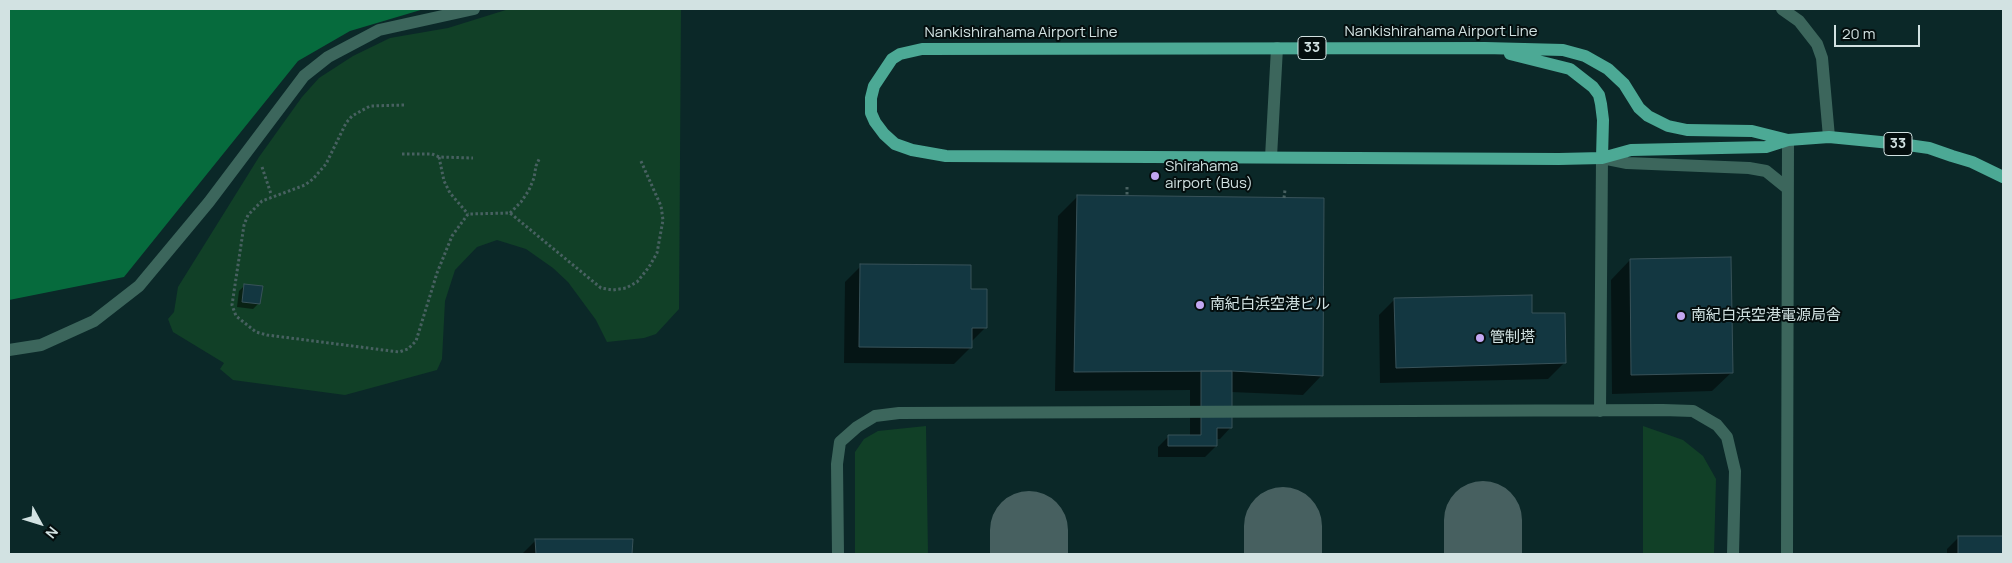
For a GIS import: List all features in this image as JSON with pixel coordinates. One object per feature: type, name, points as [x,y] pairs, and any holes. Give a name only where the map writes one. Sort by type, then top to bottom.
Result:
[{"type":"main road","name":"Nankishirahama Airport Line","points":[[1788,140],[1752,131],[1687,130],[1668,126],[1648,116],[1639,108],[1624,84],[1608,69],[1585,56],[1563,50],[1485,48],[922,49],[900,54],[892,60],[874,86],[871,98],[871,113],[875,122],[895,144],[912,150],[938,154],[1184,158],[1602,158],[1631,150],[1766,147],[1788,140],[1828,137],[1929,148],[1972,162],[2003,177]]},
{"type":"main road","points":[[1485,48],[1570,70],[1582,77],[1593,87],[1599,95],[1601,104],[1603,120],[1602,158]]},
{"type":"street","points":[[9,350],[42,344],[94,320],[139,286],[209,202],[304,76],[328,57],[379,30],[474,9]]},
{"type":"street","points":[[1782,9],[1799,21],[1817,44],[1822,58],[1828,137]]},
{"type":"street","points":[[1271,157],[1277,48]]},
{"type":"street","points":[[1787,554],[1788,140]]},
{"type":"street","points":[[1600,411],[1602,158],[1627,163],[1749,168],[1766,171],[1787,188]]},
{"type":"street","points":[[838,554],[837,464],[840,442],[857,427],[875,416],[899,413],[1600,411],[1693,412],[1717,425],[1727,437],[1734,471],[1733,554]]},
{"type":"path","points":[[404,105],[370,106],[359,111],[346,123],[326,164],[313,179],[305,185],[262,201],[252,210],[244,225],[232,305],[236,316],[256,332],[267,335],[399,352],[408,349],[416,341],[437,272],[452,236],[468,214]]},
{"type":"path","points":[[402,154],[432,154],[438,157],[473,158]]},
{"type":"path","points":[[438,157],[444,181],[450,193],[468,214]]},
{"type":"path","points":[[510,213],[529,190],[540,157]]},
{"type":"path","points":[[468,214],[510,213],[602,288],[613,290],[626,288],[637,282],[653,260],[660,238],[662,220],[661,206],[640,158]]},
{"type":"path","points":[[1127,187],[1127,196]]},
{"type":"path","points":[[1284,198],[1285,190]]},
{"type":"green space","points":[[9,9],[424,9],[350,31],[298,61],[124,277],[9,300]]},
{"type":"green space","points":[[509,9],[681,9],[679,309],[656,334],[644,338],[607,342],[596,320],[568,282],[553,268],[526,249],[497,240],[477,247],[455,270],[445,301],[442,359],[437,370],[345,395],[233,380],[220,369],[224,363],[173,332],[168,319],[174,312],[178,287],[259,157],[302,97],[319,78],[353,56],[390,38],[448,28]]},
{"type":"green space","points":[[926,426],[928,554],[855,554],[855,452],[864,439],[878,431]]},
{"type":"green space","points":[[1643,426],[1683,440],[1703,456],[1716,479],[1714,554],[1643,554]]},
{"type":"building","name":"南紀白浜空港ビル","points":[[1077,195],[1324,198],[1323,376],[1232,371],[1074,372]]},
{"type":"building","name":"南紀白浜空港電源局舎","points":[[1731,257],[1733,373],[1631,375],[1630,259]]},
{"type":"building","points":[[860,264],[971,265],[971,289],[987,289],[987,328],[972,328],[972,348],[859,347]]},
{"type":"building","points":[[244,284],[263,286],[260,304],[242,302]]},
{"type":"building","name":"管制塔","points":[[1532,295],[1532,313],[1565,313],[1566,363],[1396,368],[1394,298]]},
{"type":"building","points":[[1201,371],[1232,371],[1232,428],[1217,428],[1217,446],[1168,446],[1168,435],[1201,435]]},
{"type":"building","points":[[1958,536],[2003,536],[2003,554],[1958,554]]},
{"type":"building","points":[[535,539],[633,539],[632,554],[536,554]]},
{"type":"taxiway","points":[[1483,520],[1483,554]]},
{"type":"taxiway","points":[[1283,526],[1283,554]]},
{"type":"taxiway","points":[[1029,530],[1029,554]]},
{"type":"place","name":"Shirahama airport (Bus)","points":[[1155,176]]},
{"type":"place","name":"南紀白浜空港ビル","points":[[1200,305]]},
{"type":"place","name":"南紀白浜空港電源局舎","points":[[1681,316]]},
{"type":"place","name":"管制塔","points":[[1480,338]]}]
